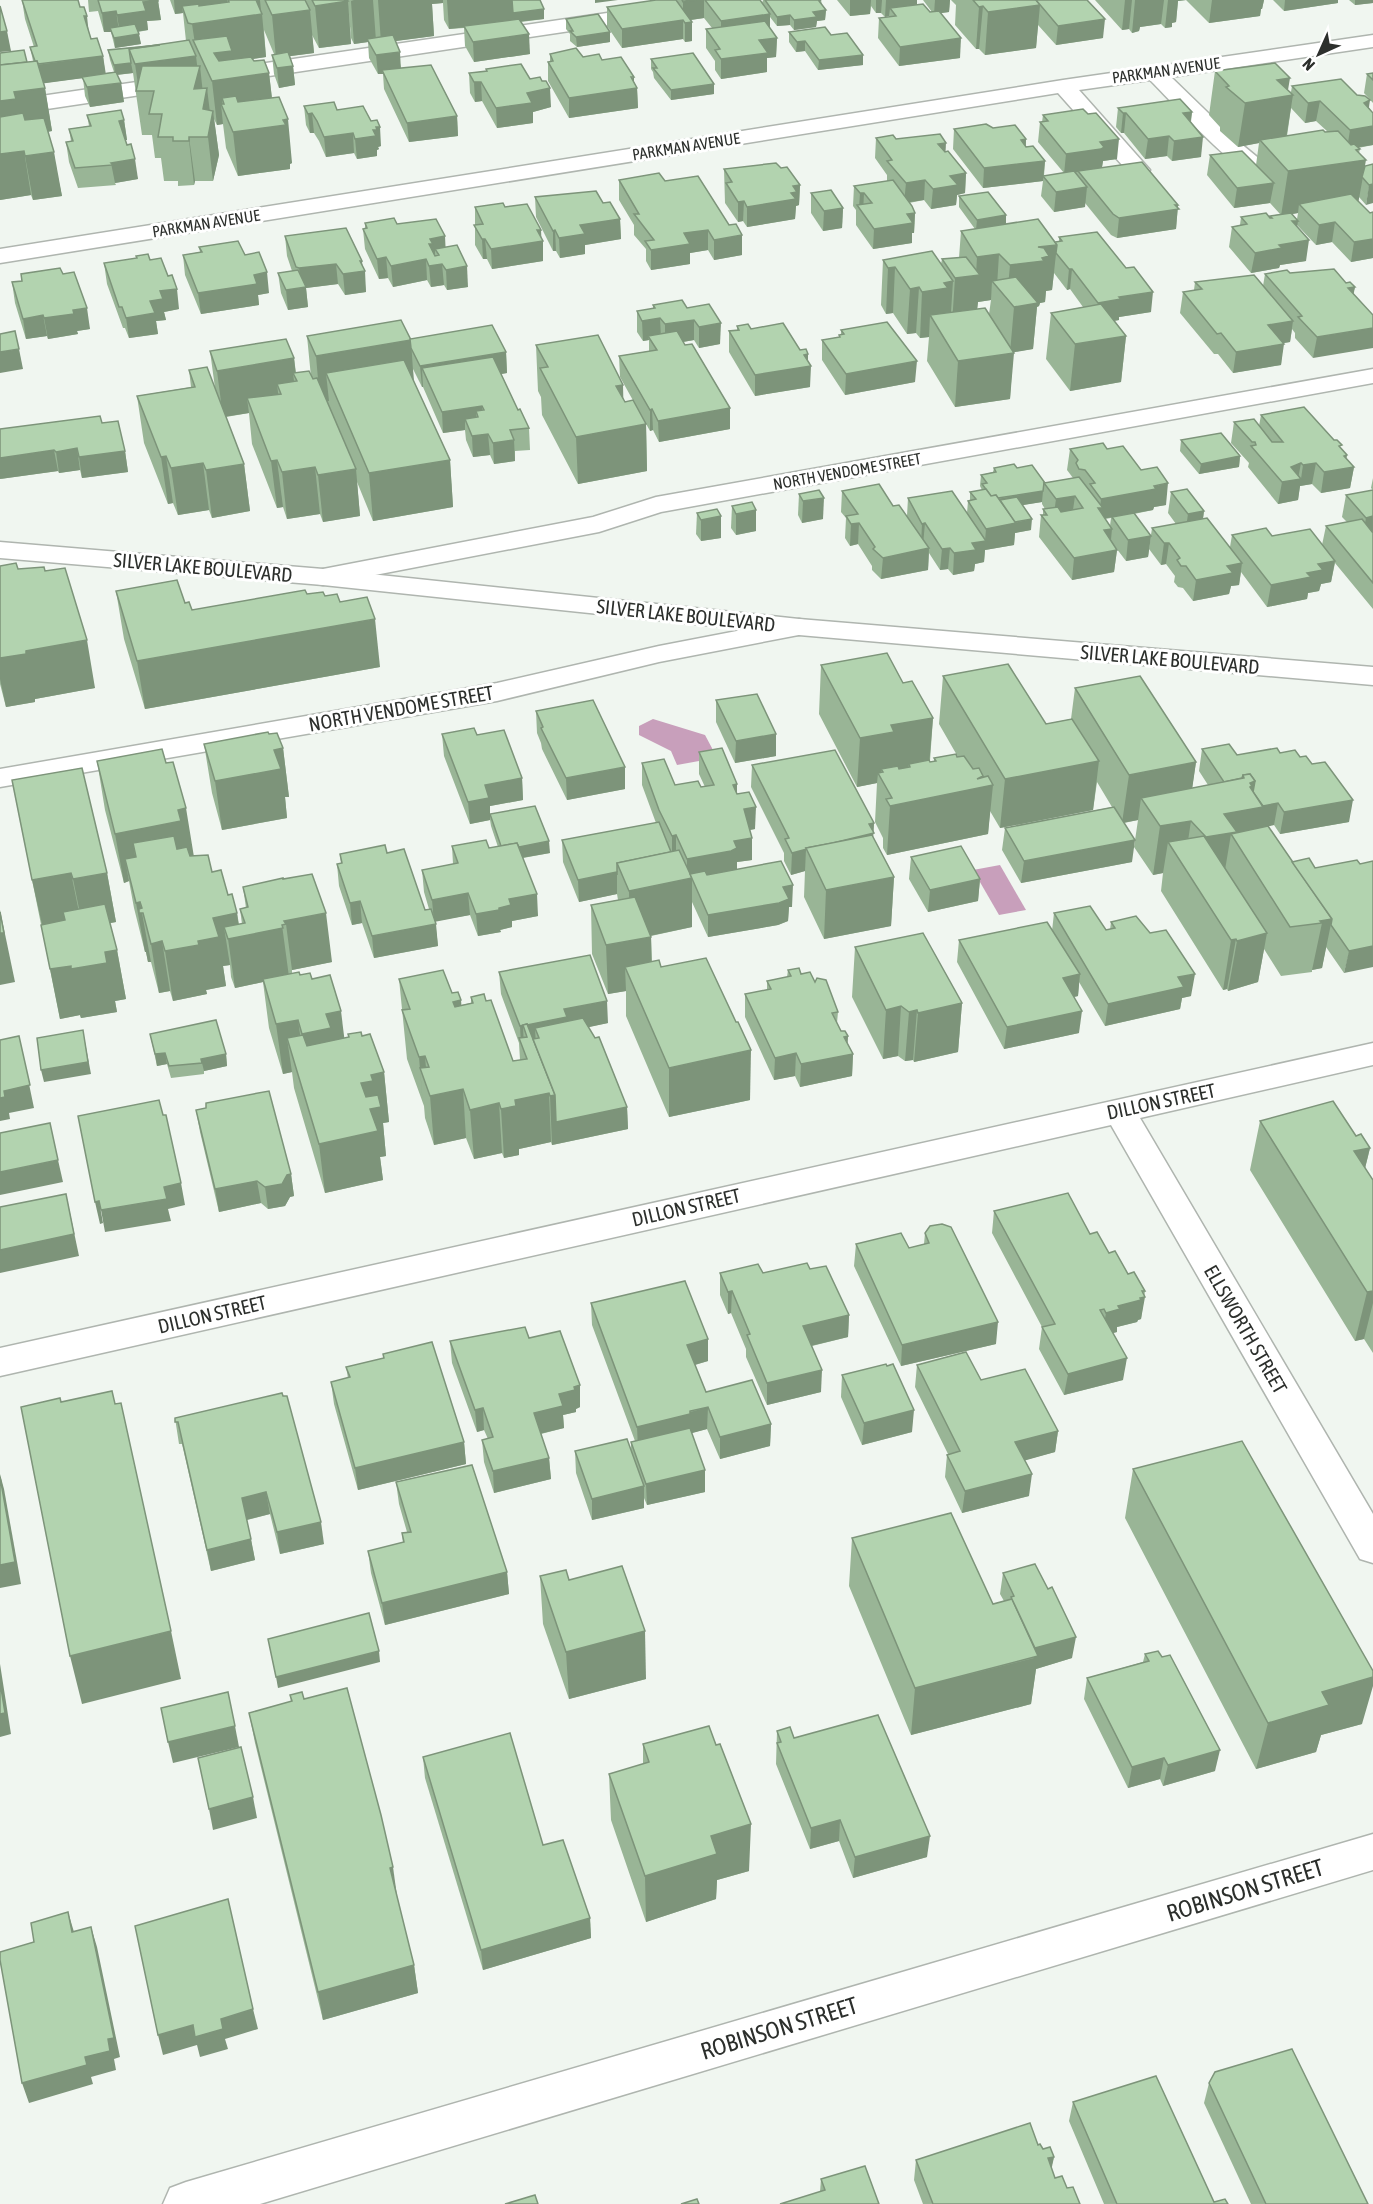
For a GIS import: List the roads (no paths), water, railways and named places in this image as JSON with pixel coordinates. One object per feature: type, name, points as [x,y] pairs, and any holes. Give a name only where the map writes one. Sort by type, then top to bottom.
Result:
[{"type":"street","points":[[0,109],[738,0]]},
{"type":"street","name":"PARKMAN AVENUE","points":[[0,256],[1063,86],[1373,42]]},
{"type":"street","points":[[1154,72],[1226,143],[1254,166]]},
{"type":"street","points":[[1063,86],[1139,170]]},
{"type":"street","name":"NORTH VENDOME STREET","points":[[323,577],[599,524],[656,505],[1373,376]]},
{"type":"street","name":"SILVER LAKE BOULEVARD","points":[[0,550],[323,577],[799,627],[1373,676]]},
{"type":"street","name":"NORTH VENDOME STREET","points":[[0,778],[497,692],[659,654],[799,627]]},
{"type":"street","name":"DILLON STREET","points":[[0,1362],[1373,1054]]},
{"type":"street","name":"ELLSWORTH STREET","points":[[1119,1110],[1373,1548]]},
{"type":"street","name":"ROBINSON STREET","points":[[186,2204],[1373,1852]]}]
